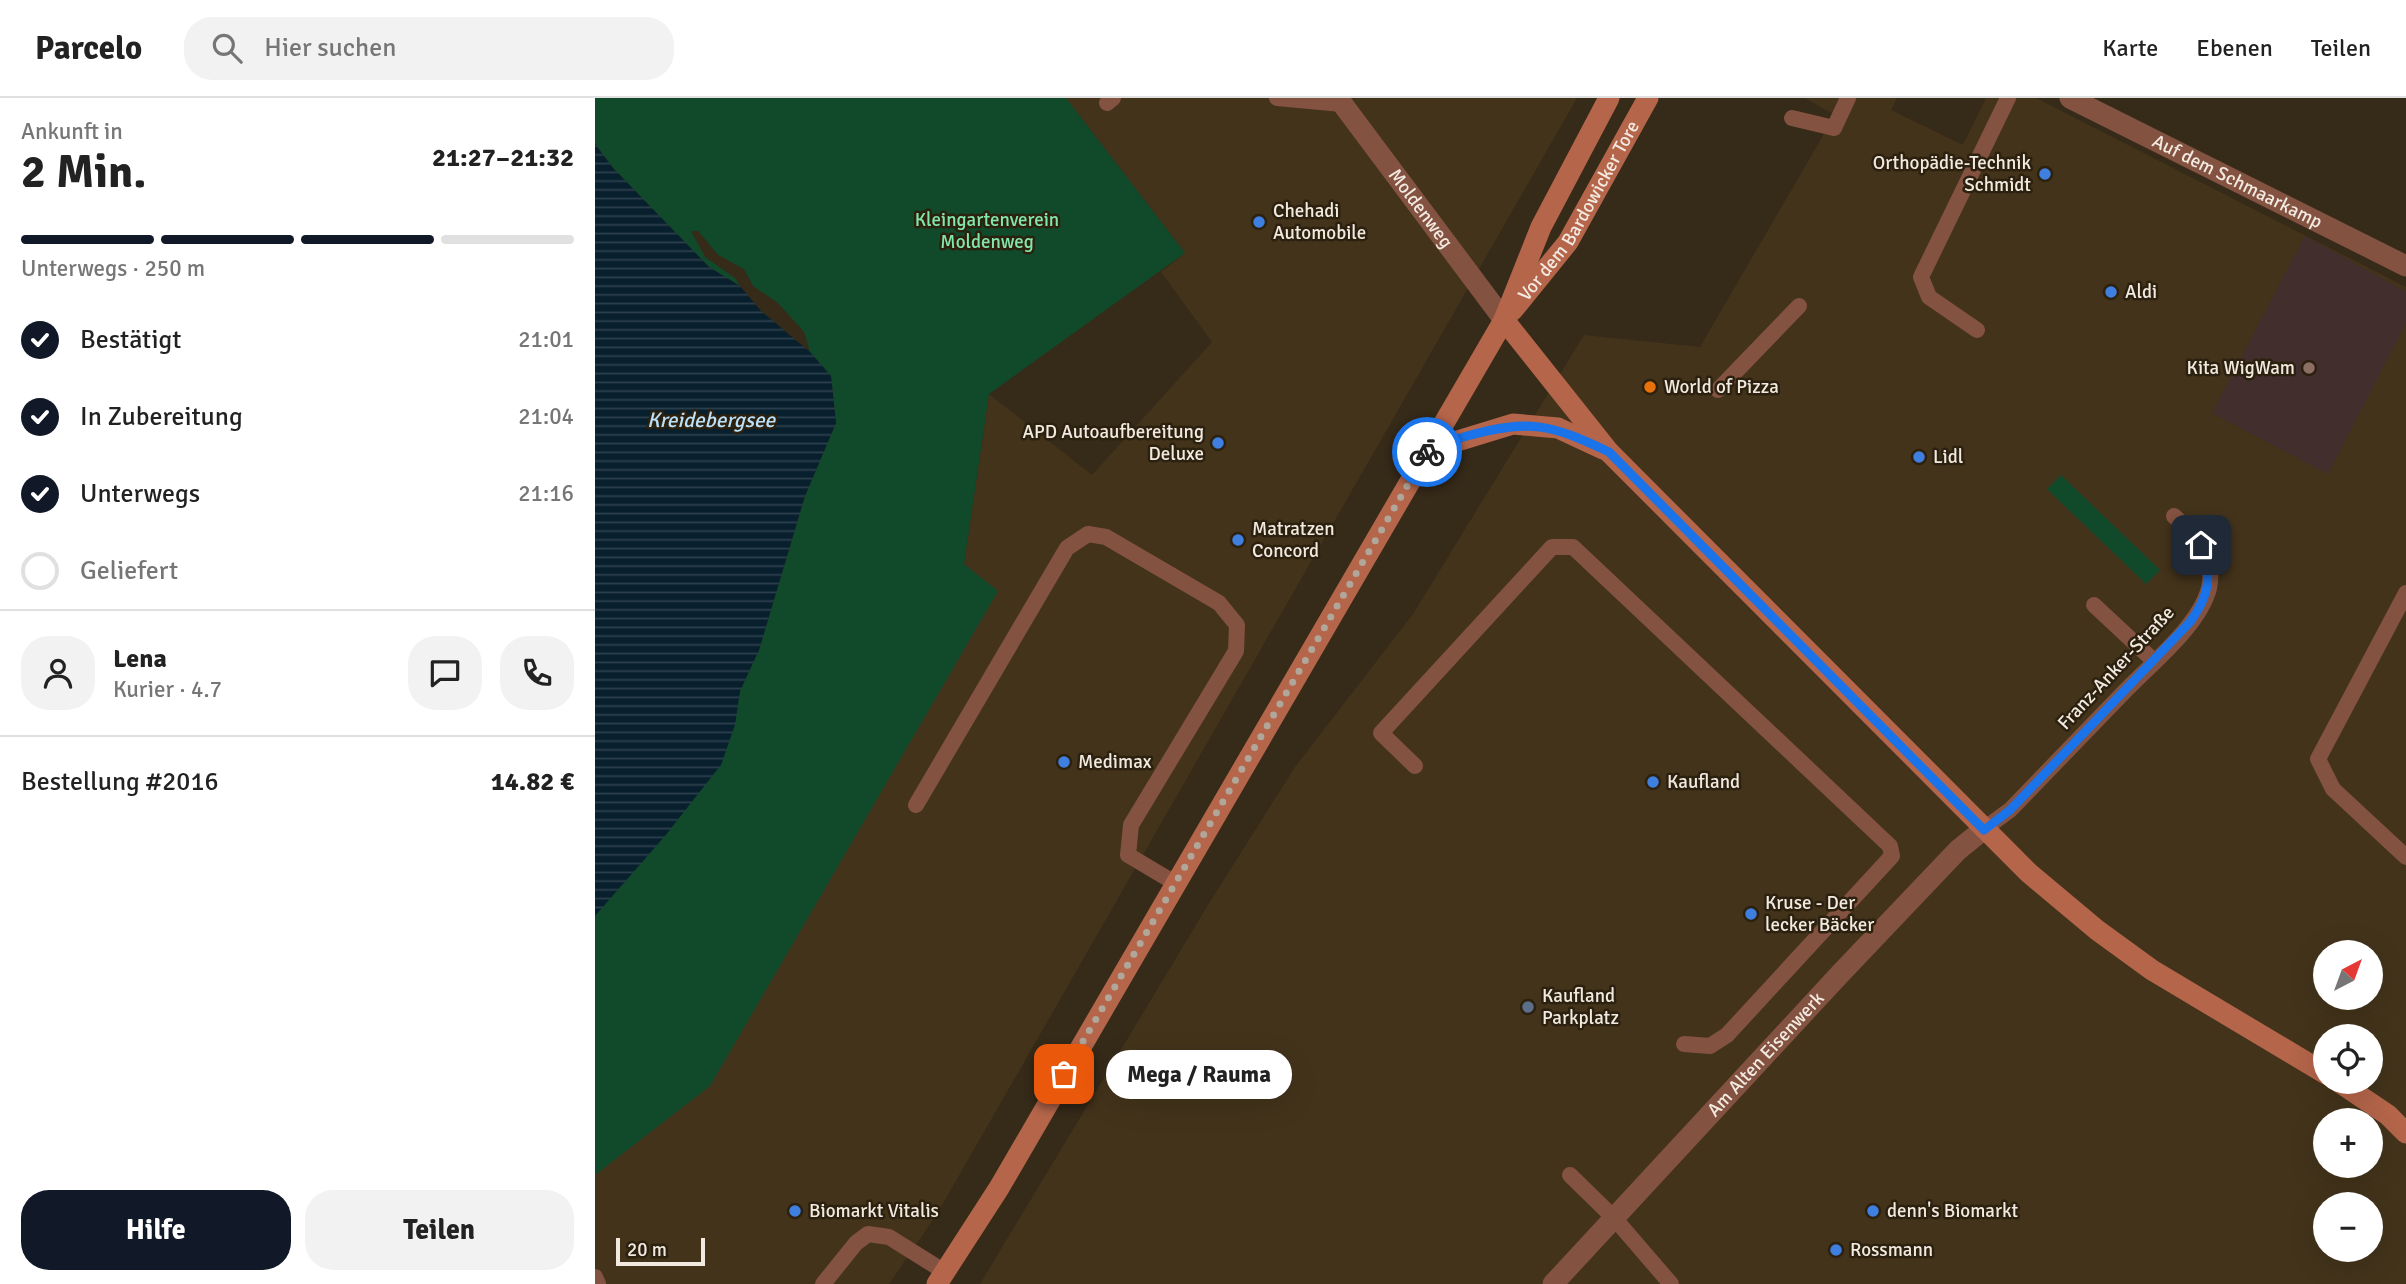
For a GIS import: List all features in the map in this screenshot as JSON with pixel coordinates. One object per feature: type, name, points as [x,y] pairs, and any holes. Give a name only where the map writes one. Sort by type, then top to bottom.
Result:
[{"type":"main road","name":"Vor dem Bardowicker Tore","points":[[941,1278],[999,1188],[1504,320],[1541,227],[1609,98]]},
{"type":"main road","name":"Vor dem Bardowicker Tore","points":[[1504,320],[1567,242],[1648,98]]},
{"type":"main road","points":[[1504,320],[1609,452],[1984,830],[2097,930],[2152,970],[2313,1066]]},
{"type":"main road","points":[[1428,450],[1513,424],[1558,428],[1609,452]]},
{"type":"main road","points":[[2357,1094],[2388,1115],[2406,1133]]},
{"type":"street","name":"Auf dem Schmaarkamp","points":[[2070,98],[2406,266]]},
{"type":"street","name":"Moldenweg","points":[[1340,101],[1504,320]]},
{"type":"street","name":"Am Alten Eisenwerk","points":[[1553,1284],[1840,974],[1958,850],[1984,830]]},
{"type":"lane","points":[[1277,98],[1340,101]]},
{"type":"lane","points":[[1792,118],[1834,128],[1848,98]]},
{"type":"lane","points":[[1977,330],[1929,297],[1921,277],[1924,266],[2008,98]]},
{"type":"lane","points":[[1718,390],[1799,306]]},
{"type":"lane","name":"Franz-Anker-Straße","points":[[1984,830],[2010,810],[2154,661],[2203,604],[2209,586],[2209,566],[2201,545],[2174,516]]},
{"type":"lane","points":[[916,805],[1067,548],[1087,534],[1106,537],[1219,603],[1237,625],[1236,652],[1131,825],[1128,855],[1175,883]]},
{"type":"lane","points":[[1415,766],[1381,733],[1552,547],[1573,548],[1890,846],[1892,856],[1727,1035],[1710,1046],[1684,1044]]},
{"type":"lane","points":[[2406,593],[2318,760],[2333,789],[2406,858]]},
{"type":"lane","points":[[2094,605],[2154,661]]},
{"type":"lane","points":[[1570,1175],[1615,1219],[1671,1284]]},
{"type":"lane","points":[[823,1284],[856,1243],[868,1234],[889,1237],[941,1278]]},
{"type":"lane","points":[[595,1277],[598,1284]]},
{"type":"shaded area","points":[[1066,98],[1577,98],[937,1214],[889,1284],[595,1284],[595,1175],[710,1085],[997,591],[964,564],[989,394],[1092,475],[1212,342],[1161,272],[1185,253]]},
{"type":"shaded area","points":[[1805,98],[1897,98],[1891,110],[1963,145],[1986,98],[2036,98],[2406,287],[2406,1284],[980,1284],[1211,900],[1295,767],[1413,614],[1584,335],[1700,347],[1835,115]]},
{"type":"shaded area","name":"Kita WigWam","points":[[2305,236],[2406,292],[2406,323],[2328,474],[2212,413]]},
{"type":"green space","name":"Kleingartenverein Moldenweg","points":[[595,98],[1066,98],[1185,253],[989,394],[964,564],[998,591],[710,1086],[595,1175],[595,916],[734,725],[740,691],[759,650],[805,496],[836,423],[831,376],[810,352],[804,332],[778,303],[753,286],[744,269],[718,255],[698,231],[691,231],[705,257],[735,278],[740,286],[709,267],[613,168],[595,144]]},
{"type":"green space","points":[[2061,475],[2160,570],[2146,584],[2047,489]]},
{"type":"water","name":"Kreidebergsee","points":[[595,144],[613,168],[709,267],[740,286],[761,311],[810,352],[831,376],[836,423],[805,496],[759,650],[740,691],[735,725],[721,765],[665,836],[595,916]]},
{"type":"way so far","points":[[1064,1074],[1427,452]]},
{"type":"place","name":"Orthopädie-Technik Schmidt","points":[[2045,174]]},
{"type":"place","name":"Chehadi Automobile","points":[[1259,222]]},
{"type":"place","name":"Aldi","points":[[2111,292]]},
{"type":"place","name":"Kita WigWam","points":[[2309,368]]},
{"type":"place","name":"World of Pizza","points":[[1650,387]]},
{"type":"place","name":"APD Autoaufbereitung Deluxe","points":[[1218,443]]},
{"type":"place","name":"Lidl","points":[[1919,457]]},
{"type":"place","name":"Matratzen Concord","points":[[1238,540]]},
{"type":"place","name":"Medimax","points":[[1064,762]]},
{"type":"place","name":"Kaufland","points":[[1653,782]]},
{"type":"place","name":"Kruse - Der lecker Bäcker","points":[[1751,914]]},
{"type":"place","name":"Kaufland Parkplatz","points":[[1528,1007]]},
{"type":"place","name":"Mega / Rauma","points":[[1064,1074]]},
{"type":"place","name":"Biomarkt Vitalis","points":[[795,1211]]},
{"type":"place","name":"denn's Biomarkt","points":[[1873,1211]]},
{"type":"place","name":"Rossmann","points":[[1836,1250]]},
{"type":"route","points":[[1427,452],[1456,439],[1513,424],[1558,428],[1609,452],[1984,830],[2010,810],[2190,622],[2203,604],[2209,586],[2209,566],[2201,545]]}]
